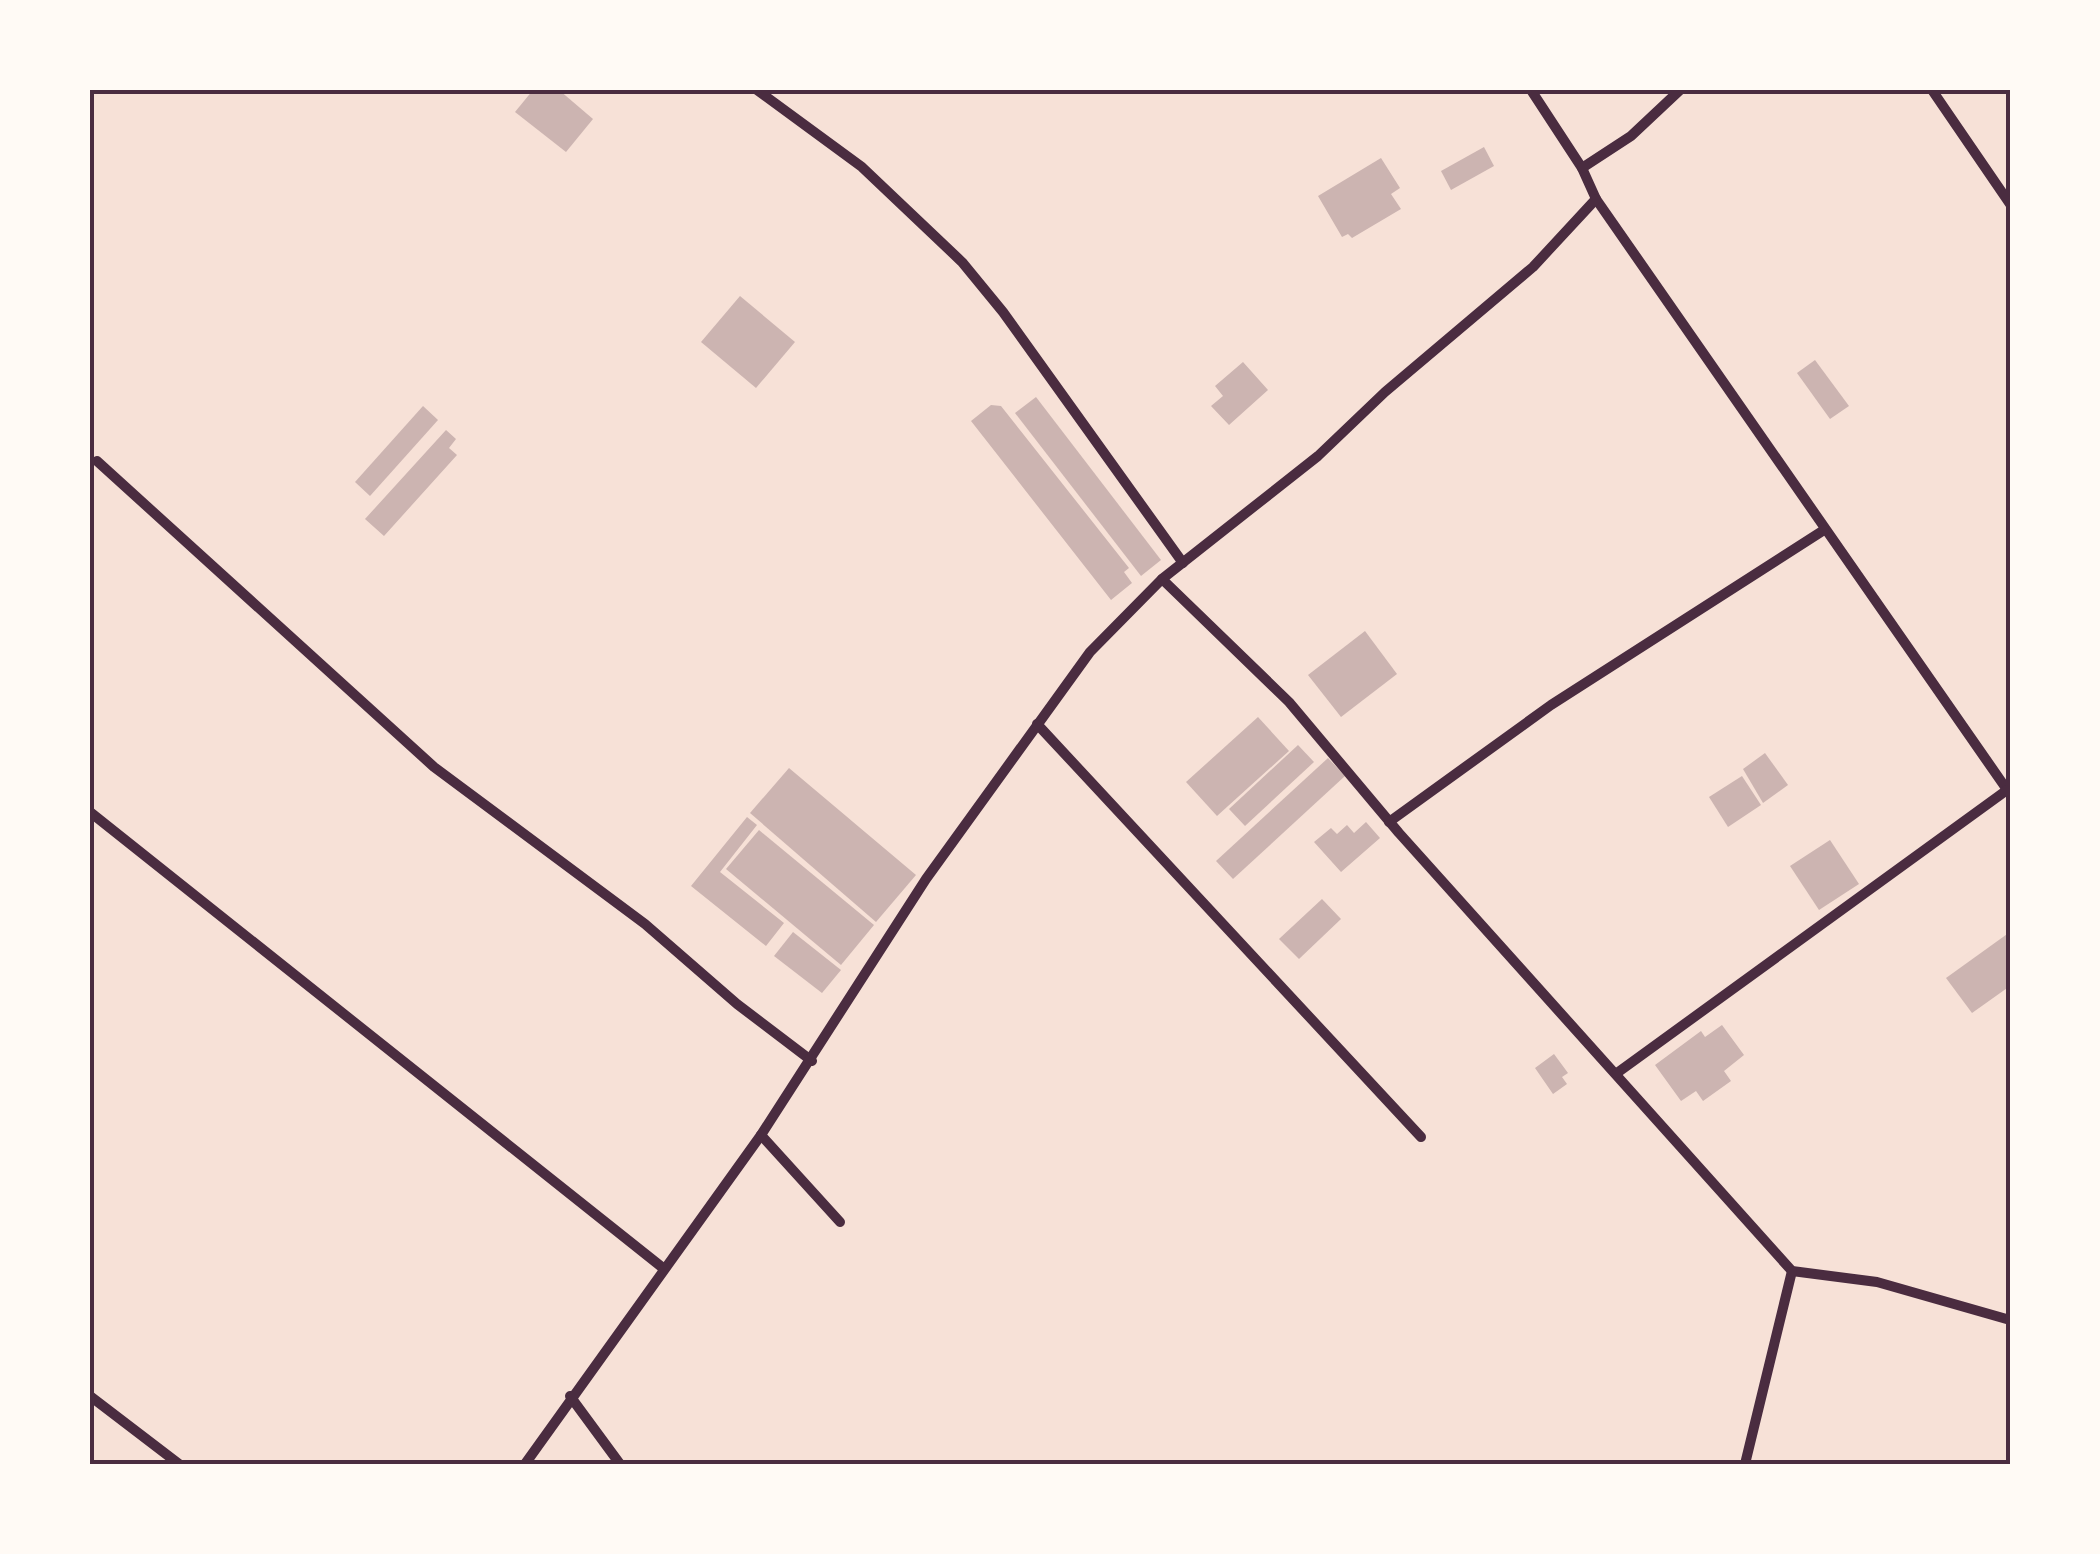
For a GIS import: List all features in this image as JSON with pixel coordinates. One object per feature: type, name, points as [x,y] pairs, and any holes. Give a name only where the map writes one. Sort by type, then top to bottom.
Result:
[{"type":"street","points":[[757,90],[862,167],[962,262],[1003,312],[1183,562]]},
{"type":"street","points":[[1532,90],[1582,168],[1596,199],[2009,792],[1617,1073]]},
{"type":"street","points":[[1582,168],[1631,136],[1680,90]]},
{"type":"street","points":[[1932,90],[2010,204]]},
{"type":"street","points":[[525,1464],[812,1061],[899,919],[1090,652],[1162,579],[1318,456],[1385,392],[1533,267],[1596,199]]},
{"type":"street","points":[[96,461],[434,767],[645,924],[737,1004],[812,1061]]},
{"type":"street","points":[[1389,822],[1552,706],[1824,530]]},
{"type":"street","points":[[1162,579],[1289,702],[1389,822],[1792,1270],[1877,1282],[2010,1320]]},
{"type":"street","points":[[1038,724],[1421,1137]]},
{"type":"street","points":[[90,812],[663,1268]]},
{"type":"street","points":[[761,1134],[840,1222]]},
{"type":"street","points":[[1745,1464],[1792,1270]]},
{"type":"street","points":[[90,1396],[179,1464]]},
{"type":"street","points":[[570,1396],[620,1464]]},
{"type":"building","points":[[533,90],[559,90],[593,119],[566,152],[515,112]]},
{"type":"building","points":[[1484,147],[1494,166],[1451,190],[1441,171]]},
{"type":"building","points":[[1381,158],[1400,188],[1391,194],[1401,209],[1352,238],[1348,234],[1342,237],[1318,196]]},
{"type":"building","points":[[740,296],[795,342],[756,388],[701,342]]},
{"type":"building","points":[[1815,360],[1849,406],[1830,419],[1797,373]]},
{"type":"building","points":[[1243,362],[1268,390],[1229,425],[1211,406],[1223,396],[1215,386]]},
{"type":"building","points":[[1036,397],[1161,560],[1141,576],[1015,413]]},
{"type":"building","points":[[991,405],[1001,406],[1129,568],[1124,572],[1132,583],[1111,600],[971,421]]},
{"type":"building","points":[[423,406],[438,420],[370,496],[355,482]]},
{"type":"building","points":[[446,430],[456,439],[449,448],[457,455],[384,536],[365,519]]},
{"type":"building","points":[[1365,631],[1397,674],[1341,717],[1308,675]]},
{"type":"building","points":[[1258,717],[1289,751],[1217,816],[1186,782]]},
{"type":"building","points":[[1298,745],[1314,762],[1245,826],[1229,809]]},
{"type":"building","points":[[1765,753],[1788,785],[1763,803],[1743,769]]},
{"type":"building","points":[[1328,758],[1345,776],[1233,879],[1216,861]]},
{"type":"building","points":[[789,768],[916,875],[876,922],[750,813]]},
{"type":"building","points":[[1742,776],[1761,805],[1728,827],[1709,797]]},
{"type":"building","points":[[747,817],[757,825],[720,872],[784,923],[766,946],[691,886]]},
{"type":"building","points":[[1366,822],[1380,838],[1341,872],[1314,842],[1331,828],[1337,834],[1347,825],[1354,833]]},
{"type":"building","points":[[759,830],[874,925],[841,965],[726,869]]},
{"type":"building","points":[[1830,840],[1859,884],[1819,910],[1790,866]]},
{"type":"building","points":[[1322,899],[1341,919],[1299,959],[1279,939]]},
{"type":"building","points":[[793,932],[841,970],[822,993],[774,956]]},
{"type":"building","points":[[2010,932],[2010,986],[1972,1013],[1946,978]]},
{"type":"building","points":[[1722,1025],[1744,1055],[1724,1071],[1731,1081],[1703,1101],[1696,1091],[1681,1101],[1655,1065],[1701,1031],[1705,1037]]},
{"type":"building","points":[[1554,1054],[1568,1073],[1562,1077],[1567,1084],[1553,1094],[1535,1068]]}]
